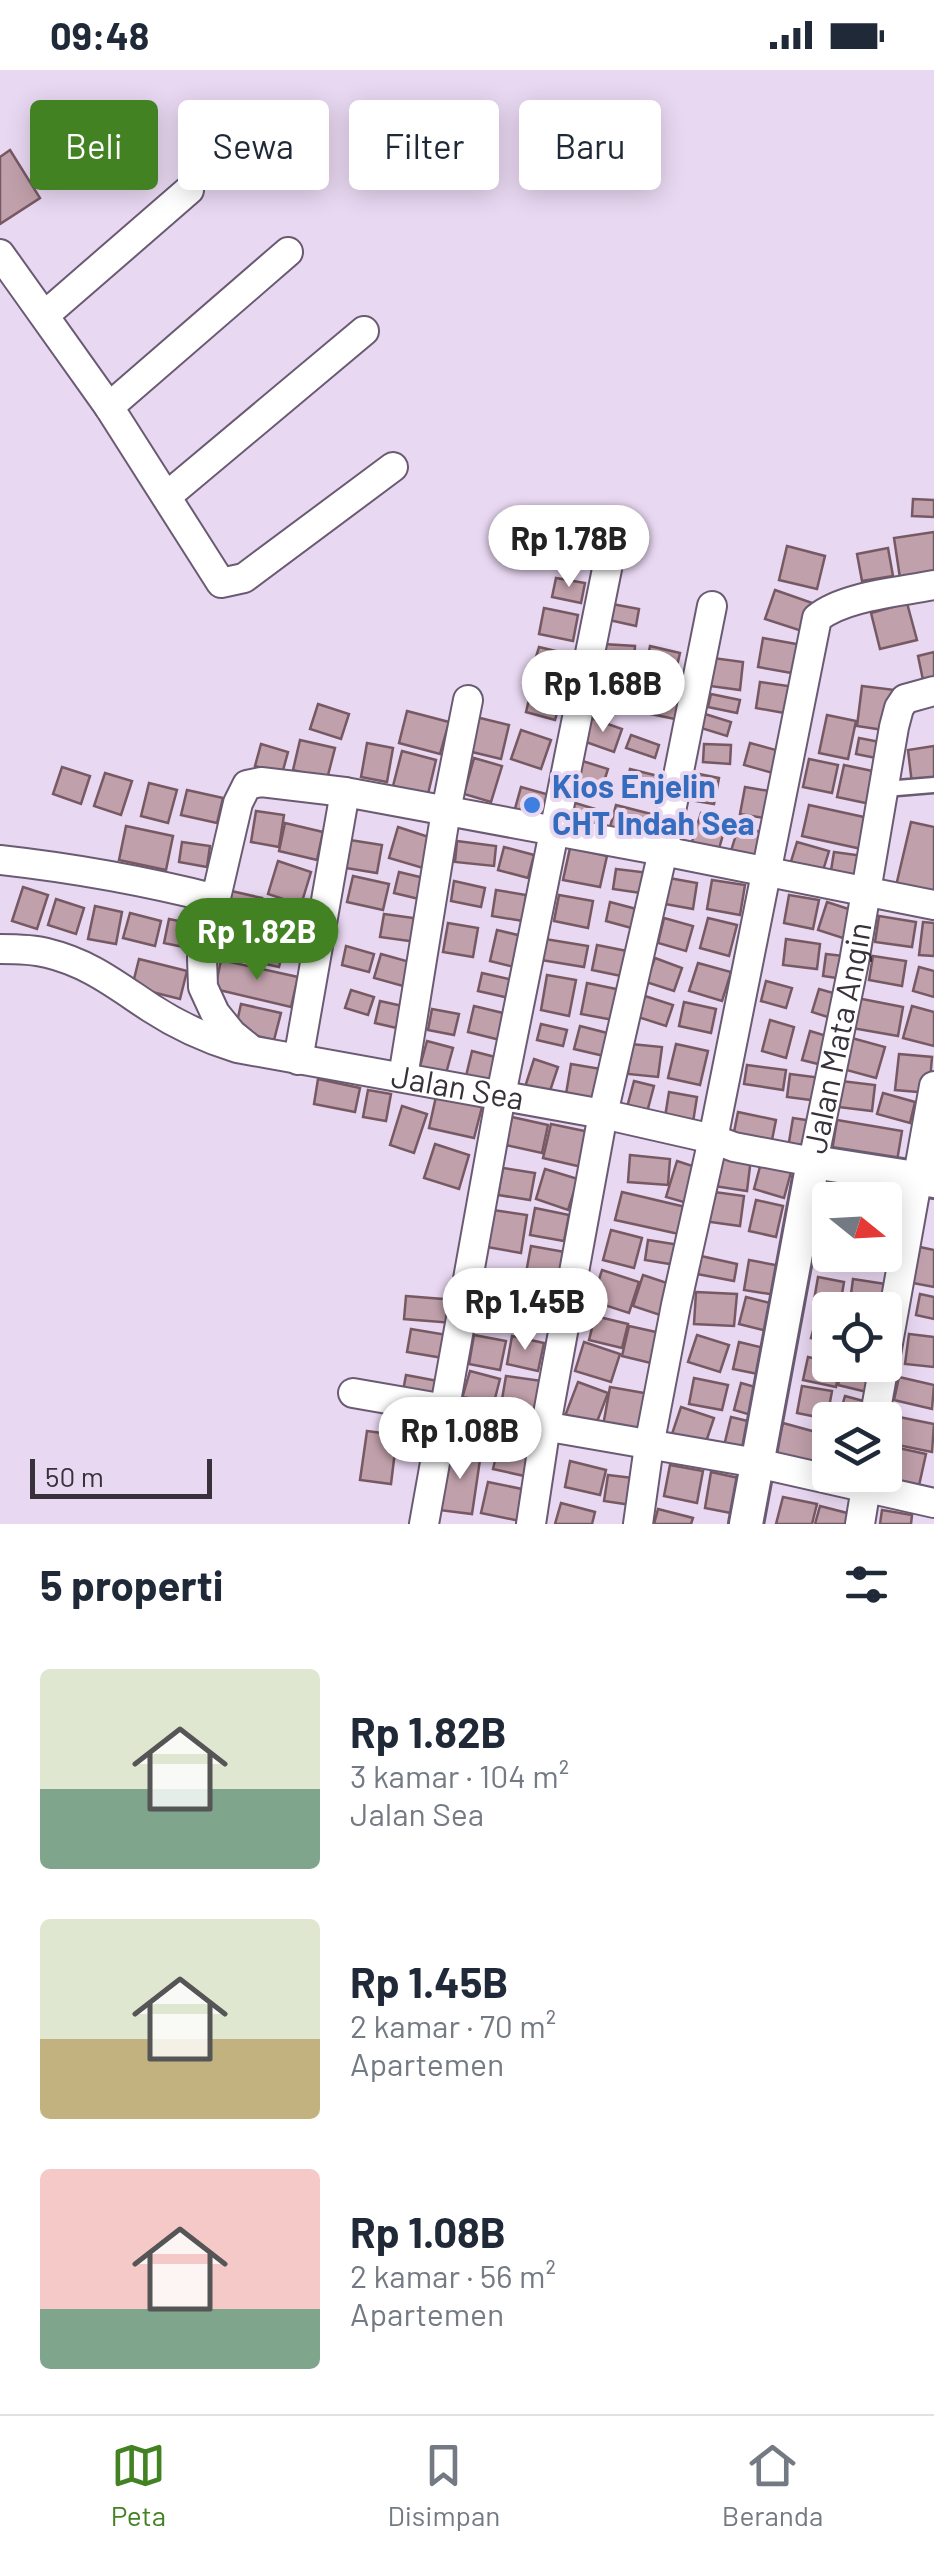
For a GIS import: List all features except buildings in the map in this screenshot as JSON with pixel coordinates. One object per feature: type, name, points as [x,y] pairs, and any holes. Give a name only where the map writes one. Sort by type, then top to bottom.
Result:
[{"type":"street","points":[[45,315],[189,190]]},
{"type":"street","points":[[108,407],[288,252]]},
{"type":"street","points":[[0,254],[168,496],[220,583],[244,578],[392,467]]},
{"type":"street","points":[[168,496],[364,332]]},
{"type":"street","points":[[424,1524],[501,1096],[609,560]]},
{"type":"street","points":[[638,1524],[676,1306],[714,1140],[818,618],[844,604],[934,585]]},
{"type":"street","points":[[531,1524],[603,1114],[663,851],[712,606]]},
{"type":"street","name":"Jalan Mata Angin","points":[[746,1524],[899,708],[905,699],[934,691]]},
{"type":"street","points":[[403,1077],[468,700]]},
{"type":"street","points":[[254,1052],[232,1034],[215,1012],[203,987],[202,958],[238,802],[247,785],[260,782],[345,792],[934,905]]},
{"type":"street","points":[[298,1060],[345,792]]},
{"type":"street","points":[[0,860],[151,884],[216,899]]},
{"type":"street","name":"Jalan Sea","points":[[0,949],[44,952],[73,961],[107,976],[154,1010],[215,1041],[254,1052],[603,1114],[767,1154],[926,1179]]},
{"type":"street","points":[[900,1292],[926,1179],[934,1086]]},
{"type":"street","points":[[353,1393],[812,1472]]},
{"type":"street","points":[[860,1524],[866,1492]]},
{"type":"street","points":[[901,1492],[934,1503]]},
{"type":"lane","points":[[885,789],[934,785]]},
{"type":"place","name":"Kios Enjelin CHT Indah Sea","points":[[532,805]]}]
